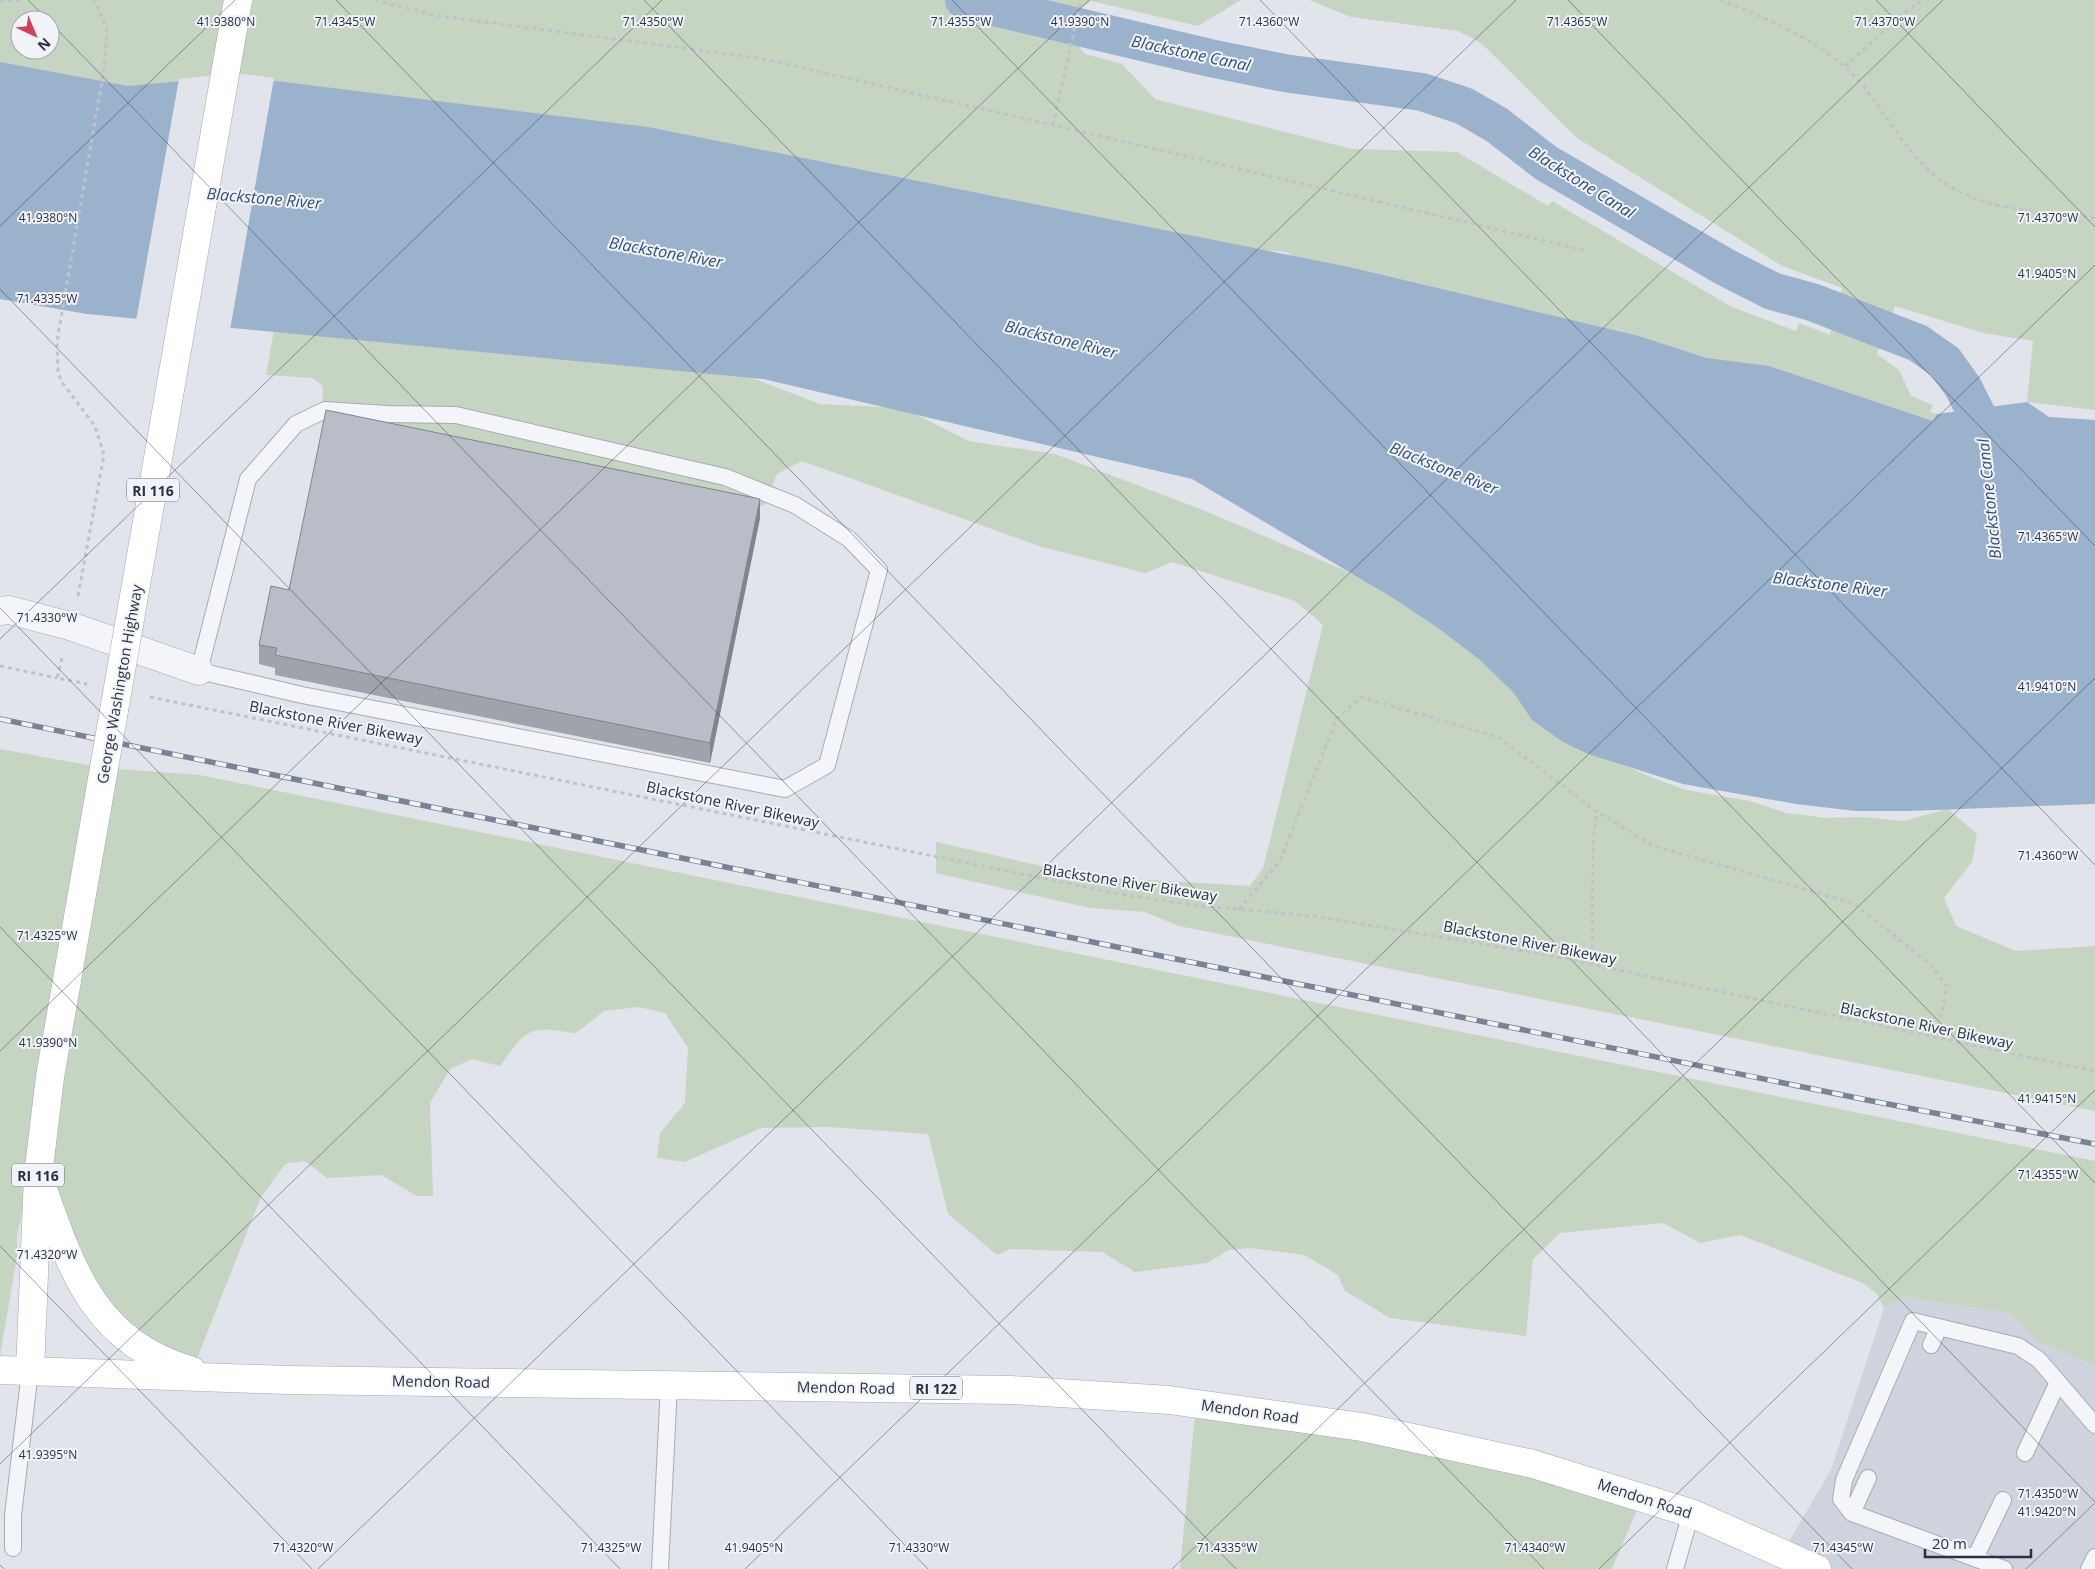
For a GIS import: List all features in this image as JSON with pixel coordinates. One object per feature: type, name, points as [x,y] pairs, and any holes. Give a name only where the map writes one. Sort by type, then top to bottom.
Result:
[{"type":"main road","name":"George Washington Highway","points":[[30,1371],[38,1176],[50,1077],[238,0]]},
{"type":"main road","points":[[38,1176],[75,1270],[88,1294],[112,1327],[125,1339],[157,1358],[187,1370],[225,1378]]},
{"type":"main road","name":"Mendon Road","points":[[0,1370],[225,1378],[1020,1390],[1226,1406],[1362,1427],[1453,1445],[1542,1466],[1691,1513],[1817,1569]]},
{"type":"street","points":[[0,611],[9,610],[70,626],[199,671]]},
{"type":"lane","points":[[326,410],[386,414],[456,415],[725,477],[795,506],[849,539],[879,570],[827,765],[785,789],[302,695],[199,671],[248,479],[296,424],[326,410]]},
{"type":"lane","points":[[2004,1569],[1852,1513],[1841,1500],[1844,1480],[1913,1321],[2018,1346],[2039,1360],[2095,1425]]},
{"type":"lane","points":[[1931,1345],[1939,1327]]},
{"type":"lane","points":[[13,1548],[7,1515],[30,1371]]},
{"type":"lane","points":[[2024,1454],[2058,1382]]},
{"type":"lane","points":[[660,1569],[669,1384]]},
{"type":"lane","points":[[1852,1513],[1868,1478]]},
{"type":"lane","points":[[1975,1558],[2002,1500]]},
{"type":"lane","points":[[1676,1569],[1691,1513]]},
{"type":"lane","points":[[2089,1569],[2095,1557]]},
{"type":"path","points":[[0,1],[20,0]]},
{"type":"path","points":[[57,678],[87,554],[104,455],[95,426],[61,381],[58,370],[57,341],[103,75],[107,30],[95,0]]},
{"type":"path","points":[[375,0],[439,16],[760,58],[1588,251]]},
{"type":"path","points":[[1054,125],[1081,0]]},
{"type":"path","points":[[1720,0],[1782,28],[1845,66],[1871,95],[1915,154],[1948,185],[1986,202],[2095,218]]},
{"type":"path","points":[[1845,66],[1905,12],[1924,0]]},
{"type":"path","points":[[0,666],[95,686]]},
{"type":"path","name":"Blackstone River Bikeway","points":[[142,695],[1005,872],[1162,901],[1352,921],[1592,964],[1936,1039],[2095,1071]]},
{"type":"path","points":[[1239,909],[1280,861],[1337,718],[1362,697],[1498,736],[1597,812],[1654,846],[1854,903],[1930,964],[1947,986],[1936,1039]]},
{"type":"path","points":[[1592,964],[1593,841],[1597,812]]},
{"type":"shaded area","points":[[1904,1297],[2010,1313],[2035,1340],[2095,1366],[2095,1569],[1824,1569],[1785,1548],[1831,1470],[1884,1308]]},
{"type":"green space","points":[[0,0],[1241,0],[1198,26],[1091,1],[1062,24],[1085,54],[1122,64],[1155,99],[1352,149],[1457,152],[1548,206],[1552,201],[1732,307],[1796,331],[1799,323],[1830,335],[1842,288],[1782,266],[1577,138],[1481,43],[1458,31],[1351,17],[1309,0],[2095,0],[2095,410],[2027,402],[2033,341],[1983,333],[1895,306],[1877,354],[1899,370],[1911,396],[1933,405],[1930,412],[1937,414],[1934,421],[1824,385],[1707,358],[1639,336],[1315,269],[1286,252],[975,222],[0,91]]},
{"type":"green space","points":[[275,324],[705,360],[820,404],[903,408],[969,441],[1055,454],[1203,510],[1409,598],[1468,639],[1569,740],[1648,776],[1686,790],[1750,801],[1786,813],[1827,818],[1863,817],[1903,821],[1948,809],[1977,834],[1972,862],[1944,898],[1956,926],[2016,951],[2095,946],[2095,1111],[1179,926],[1145,912],[1090,908],[936,873],[936,842],[1086,876],[1250,886],[1263,868],[1323,625],[1295,601],[1172,562],[1145,573],[1042,547],[802,461],[777,474],[764,506],[350,418],[322,415],[323,386],[312,378],[266,375]]},
{"type":"green space","points":[[0,749],[104,768],[200,775],[2095,1161],[2095,1366],[2035,1340],[2010,1313],[1904,1297],[1884,1308],[1877,1294],[1863,1283],[1740,1235],[1700,1243],[1663,1223],[1560,1233],[1533,1259],[1526,1336],[1390,1318],[1345,1291],[1338,1275],[1304,1255],[1250,1248],[1229,1250],[1207,1263],[1135,1272],[1102,1252],[1010,1249],[997,1255],[948,1214],[928,1134],[828,1127],[761,1128],[685,1162],[657,1158],[660,1133],[685,1103],[688,1048],[665,1013],[639,1007],[604,1011],[576,1033],[548,1030],[530,1032],[517,1043],[500,1066],[472,1059],[450,1069],[430,1103],[433,1196],[417,1196],[381,1175],[327,1178],[305,1161],[285,1164],[260,1199],[197,1359],[168,1349],[124,1328],[73,1270],[35,1152],[17,1236],[17,1256],[0,1356]]},
{"type":"green space","points":[[1197,1394],[1316,1408],[1638,1507],[1612,1569],[1180,1569]]},
{"type":"water","name":"Blackstone River","points":[[0,62],[128,86],[235,76],[648,127],[1349,267],[1639,336],[1707,358],[1769,366],[1933,421],[1937,414],[2027,402],[2049,417],[2095,420],[2095,804],[1908,811],[1856,811],[1796,804],[1683,784],[1588,754],[1563,742],[1532,720],[1514,693],[1480,660],[1438,628],[1393,598],[1192,479],[763,379],[87,314],[0,299]]},
{"type":"pier","points":[[235,73],[274,78],[230,330],[136,321],[179,79]]},
{"type":"building","points":[[326,410],[760,499],[710,743],[275,655],[277,648],[259,645],[271,586],[289,590]]},
{"type":"waterway","name":"Blackstone Canal","points":[[964,0],[1210,58],[1284,73],[1422,92],[1464,106],[1497,125],[1546,163],[1725,267],[1772,291],[1812,302],[1918,343],[1945,362],[1963,387],[1978,417],[1988,457]]},
{"type":"railway","points":[[0,719],[1867,1100],[2095,1144]]}]
